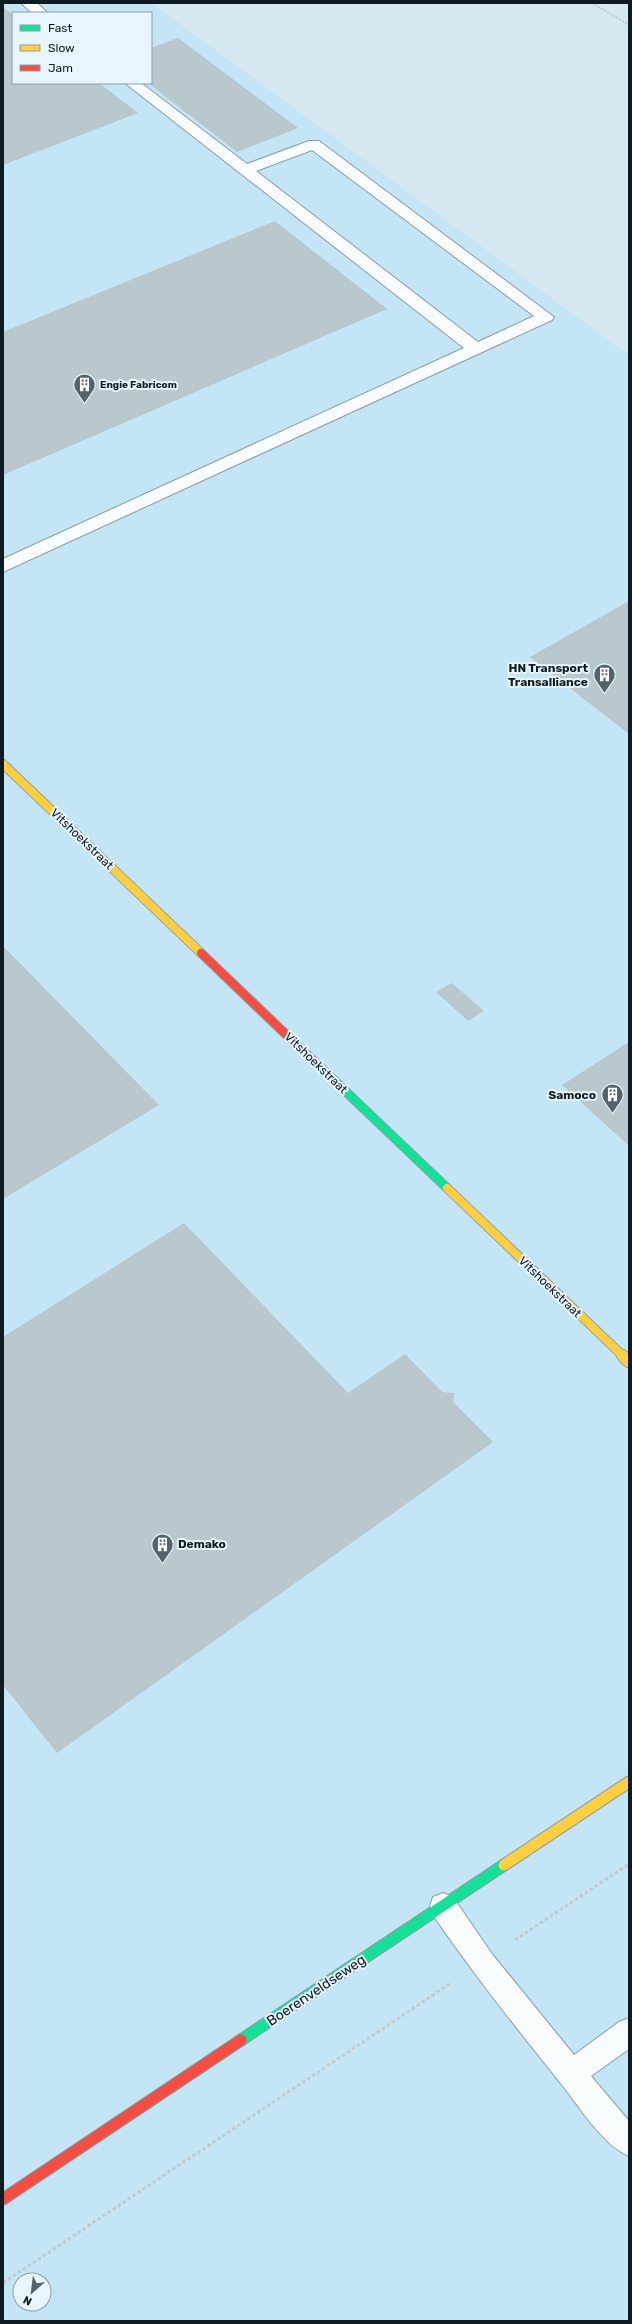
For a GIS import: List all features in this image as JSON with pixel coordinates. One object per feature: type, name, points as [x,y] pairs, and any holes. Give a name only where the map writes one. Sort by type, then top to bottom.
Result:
[{"type":"street","name":"Vitshoekstraat","points":[[3,764],[629,1362]]},
{"type":"street","name":"Boerenveldseweg","points":[[3,2199],[629,1782]]},
{"type":"lane","points":[[28,3],[39,12]]},
{"type":"lane","points":[[133,84],[476,349]]},
{"type":"lane","points":[[3,566],[546,317],[314,144],[245,170]]},
{"type":"lane","points":[[443,1906],[482,1963],[629,2142]]},
{"type":"lane","points":[[572,2073],[629,2032]]},
{"type":"path","points":[[592,3],[629,26]]},
{"type":"path","points":[[3,2283],[629,1864]]},
{"type":"shaded area","points":[[3,3],[152,3],[629,355],[629,2321],[3,2321]]},
{"type":"building","points":[[3,7],[12,14],[12,84],[100,84],[138,113],[3,165]]},
{"type":"building","points":[[178,38],[298,128],[237,152],[149,84],[152,84],[152,48]]},
{"type":"building","name":"Engie Fabricom","points":[[275,221],[387,309],[3,475],[3,332]]},
{"type":"building","name":"HN Transport Transalliance","points":[[629,601],[629,734],[530,657]]},
{"type":"building","points":[[3,946],[159,1105],[3,1199]]},
{"type":"building","points":[[452,983],[484,1011],[468,1021],[436,992]]},
{"type":"building","name":"Samoco","points":[[629,1042],[629,1146],[562,1085]]},
{"type":"building","name":"Demako","points":[[184,1223],[348,1393],[405,1354],[442,1392],[454,1393],[453,1402],[493,1442],[57,1753],[3,1685],[3,1337]]},
{"type":"traffic: fast","points":[[321,1068],[447,1188]]},
{"type":"traffic: fast","points":[[241,2040],[504,1865]]},
{"type":"traffic: slow","points":[[3,764],[201,953]]},
{"type":"traffic: slow","points":[[447,1188],[629,1362]]},
{"type":"traffic: slow","points":[[504,1865],[629,1782]]},
{"type":"traffic: jam","points":[[201,953],[321,1068]]},
{"type":"traffic: jam","points":[[3,2199],[241,2040]]},
{"type":"place","name":"Engie Fabricom","points":[[85,404]]},
{"type":"place","name":"HN Transport Transalliance","points":[[604,694]]},
{"type":"place","name":"Samoco","points":[[612,1114]]},
{"type":"place","name":"Demako","points":[[163,1564]]}]
